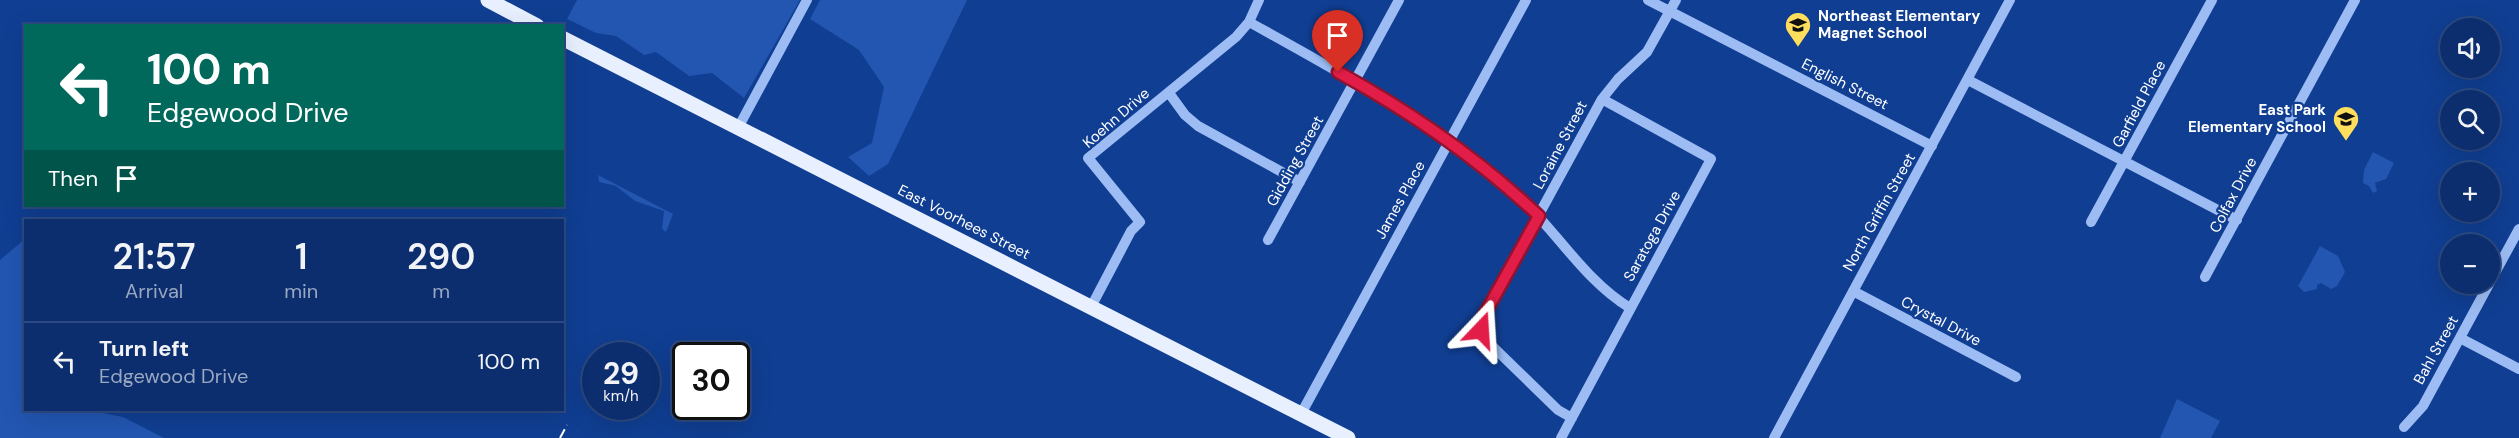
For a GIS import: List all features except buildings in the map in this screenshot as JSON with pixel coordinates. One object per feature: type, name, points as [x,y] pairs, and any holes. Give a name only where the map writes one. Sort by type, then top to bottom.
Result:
[{"type":"main road","points":[[488,0],[533,24]]},
{"type":"main road","name":"East Voorhees Street","points":[[564,39],[1348,438]]},
{"type":"street","points":[[738,128],[807,0]]},
{"type":"street","name":"Koehn Drive","points":[[1091,307],[1131,231],[1140,222],[1088,158],[1236,37],[1249,22],[1259,0]]},
{"type":"street","name":"Gidding Street","points":[[1268,240],[1399,0]]},
{"type":"street","name":"James Place","points":[[1301,414],[1526,0]]},
{"type":"street","name":"English Street","points":[[1648,0],[1932,146]]},
{"type":"street","name":"Loraine Street","points":[[1572,418],[1558,410],[1486,340],[1481,330],[1482,319],[1602,99],[1618,79],[1647,52],[1676,0]]},
{"type":"street","name":"North Griffin Street","points":[[1774,438],[2010,0]]},
{"type":"street","name":"Garfield Place","points":[[2091,222],[2126,162],[2212,0]]},
{"type":"street","name":"Colfax Drive","points":[[2205,277],[2355,0]]},
{"type":"street","points":[[1249,22],[1356,82],[1449,142],[1511,189],[1539,216],[1611,297],[1630,308]]},
{"type":"street","points":[[1968,80],[2237,220]]},
{"type":"street","points":[[1169,93],[1185,116],[1198,126],[1300,182]]},
{"type":"street","name":"Saratoga Drive","points":[[1561,438],[1711,159],[1602,99]]},
{"type":"street","name":"Bahl Street","points":[[2500,264],[2519,229]]},
{"type":"street","name":"Crystal Drive","points":[[1853,291],[2016,377]]},
{"type":"street","name":"Bahl Street","points":[[2404,428],[2423,406],[2484,294]]},
{"type":"street","points":[[2460,338],[2519,369]]},
{"type":"shaded area","points":[[577,0],[800,0],[744,98],[712,73],[689,76],[656,52],[644,55],[616,36],[596,33],[567,19]]},
{"type":"shaded area","points":[[820,0],[967,0],[888,164],[869,176],[848,157],[872,143],[884,87],[859,50],[810,19]]},
{"type":"shaded area","points":[[2373,152],[2394,163],[2386,179],[2375,183],[2377,191],[2373,193],[2369,186],[2363,183],[2364,170]]},
{"type":"shaded area","points":[[598,175],[673,214],[666,232],[662,229],[664,211],[635,201],[616,186],[599,182]]},
{"type":"shaded area","points":[[24,240],[24,411],[91,411],[123,417],[164,438],[0,438],[0,260]]},
{"type":"shaded area","points":[[2320,246],[2338,256],[2345,272],[2337,286],[2331,289],[2321,283],[2317,285],[2317,289],[2304,292],[2298,286]]},
{"type":"shaded area","points":[[2177,399],[2220,421],[2211,438],[2160,438]]},
{"type":"railway","points":[[560,438],[567,425]]},
{"type":"place","name":"Northeast Elementary Magnet School","points":[[1798,48]]},
{"type":"place","name":"East Park Elementary School","points":[[2346,142]]},
{"type":"route","points":[[1338,72],[1449,142],[1511,189],[1539,216],[1482,319],[1481,330]]}]
